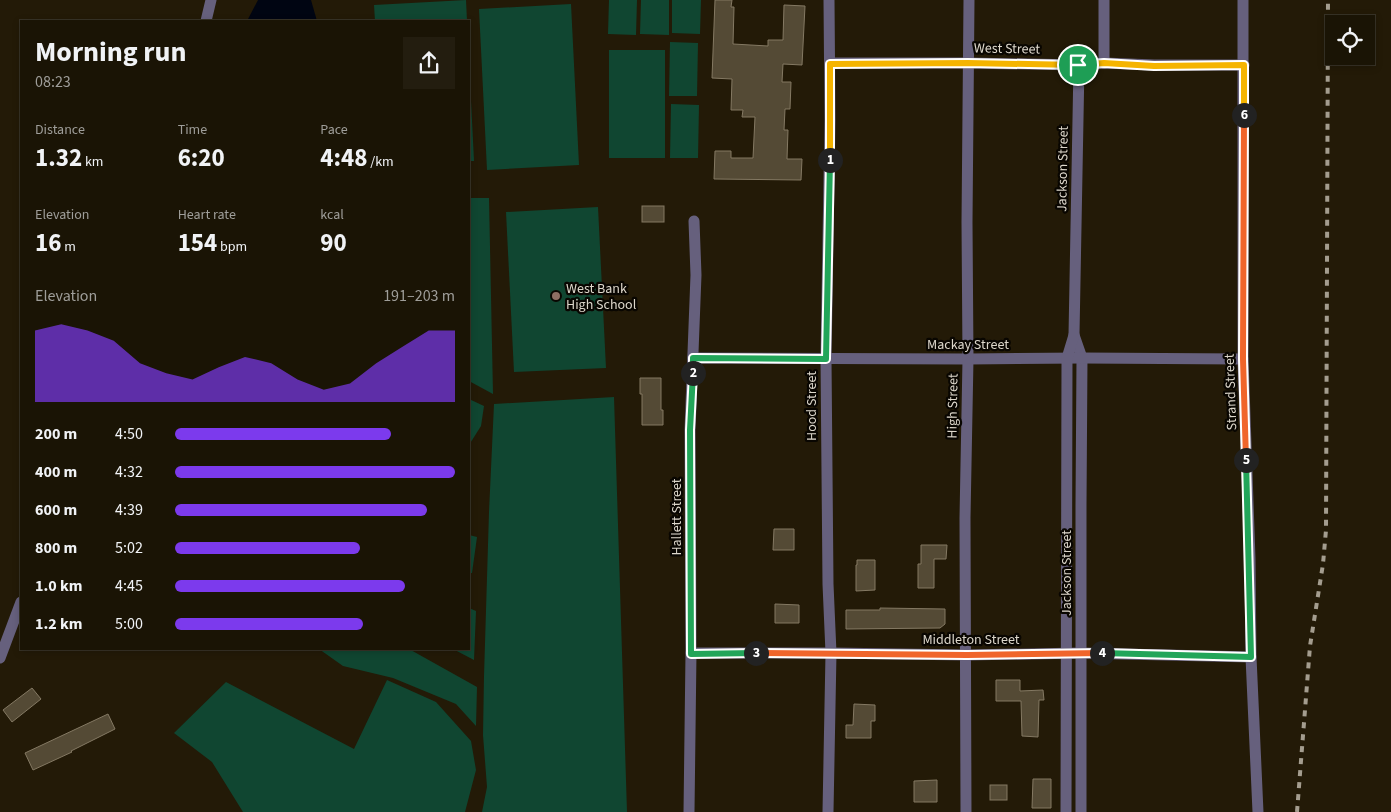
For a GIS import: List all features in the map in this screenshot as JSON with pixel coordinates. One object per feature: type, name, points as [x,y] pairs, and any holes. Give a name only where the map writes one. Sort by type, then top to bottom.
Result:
[{"type":"street","points":[[206,20],[211,0]]},
{"type":"street","name":"Hood Street","points":[[828,812],[831,653],[828,584],[826,359],[830,120],[829,0]]},
{"type":"street","name":"High Street","points":[[966,812],[969,0]]},
{"type":"street","points":[[1104,0],[1104,63]]},
{"type":"street","name":"Strand Street","points":[[1243,0],[1243,359],[1250,559],[1251,657],[1258,812]]},
{"type":"street","name":"West Street","points":[[830,64],[968,63],[1078,65],[1104,63],[1154,66],[1244,65]]},
{"type":"street","name":"Jackson Street","points":[[1066,812],[1067,358],[1074,335],[1078,65]]},
{"type":"street","name":"Hallett Street","points":[[689,812],[691,654],[690,430],[696,275],[694,221]]},
{"type":"street","name":"Jackson Street","points":[[1074,335],[1082,358],[1081,812]]},
{"type":"street","name":"Mackay Street","points":[[693,358],[1243,359]]},
{"type":"street","points":[[0,658],[20,605]]},
{"type":"street","name":"Middleton Street","points":[[691,654],[831,653],[967,655],[1081,653],[1251,657]]},
{"type":"green space","points":[[466,0],[467,20],[375,20],[374,5]]},
{"type":"green space","points":[[609,0],[637,0],[636,35],[608,34]]},
{"type":"green space","points":[[641,0],[669,0],[669,35],[640,34]]},
{"type":"green space","points":[[672,0],[701,0],[700,34],[672,33]]},
{"type":"green space","points":[[571,4],[579,165],[487,170],[479,9]]},
{"type":"green space","points":[[670,42],[698,43],[697,96],[669,96]]},
{"type":"green space","points":[[609,50],[665,50],[665,158],[609,158]]},
{"type":"green space","points":[[470,80],[474,161],[470,161]]},
{"type":"green space","points":[[671,104],[699,105],[698,158],[670,158]]},
{"type":"green space","points":[[470,198],[489,198],[493,394],[470,382]]},
{"type":"green space","points":[[598,207],[606,368],[514,372],[506,212]]},
{"type":"green space","points":[[614,397],[627,812],[482,812],[487,787],[483,735],[484,676],[494,404]]},
{"type":"green space","points":[[470,399],[484,406],[481,426],[470,443]]},
{"type":"green space","points":[[470,535],[477,537],[472,573],[470,573]]},
{"type":"green space","points":[[470,608],[476,611],[474,660],[455,650],[470,650]]},
{"type":"green space","points":[[320,650],[411,650],[477,687],[476,726],[456,704],[393,678],[343,666]]},
{"type":"green space","points":[[387,680],[436,702],[471,741],[476,770],[465,812],[243,812],[212,762],[174,733],[226,682],[354,749]]},
{"type":"shaded area","points":[[258,0],[311,0],[317,20],[248,20]]},
{"type":"building","points":[[715,0],[732,0],[731,7],[734,7],[733,44],[768,46],[768,40],[783,40],[784,5],[805,6],[802,65],[783,64],[782,82],[791,82],[790,109],[785,109],[784,130],[788,130],[787,159],[802,159],[801,180],[714,179],[715,151],[731,151],[731,158],[753,158],[755,117],[742,117],[743,110],[731,110],[732,79],[712,78]]},
{"type":"building","points":[[642,206],[664,206],[664,222],[642,222]]},
{"type":"building","points":[[640,378],[661,378],[663,425],[642,425]]},
{"type":"building","points":[[774,529],[794,529],[794,550],[773,550]]},
{"type":"building","points":[[921,545],[947,545],[946,559],[934,559],[934,588],[918,588],[918,564],[921,564]]},
{"type":"building","points":[[857,560],[875,560],[875,590],[856,591]]},
{"type":"building","points":[[775,604],[799,605],[799,623],[775,623]]},
{"type":"building","points":[[880,608],[945,609],[945,624],[940,628],[846,629],[846,610],[880,610]]},
{"type":"building","points":[[996,680],[1020,680],[1020,691],[1043,690],[1044,700],[1039,700],[1038,737],[1022,736],[1021,701],[996,701]]},
{"type":"building","points":[[32,688],[41,699],[12,722],[3,710]]},
{"type":"building","points":[[854,704],[875,705],[875,721],[871,721],[871,738],[846,738],[846,725],[853,725]]},
{"type":"building","points":[[108,714],[115,729],[33,770],[25,753]]},
{"type":"building","points":[[1033,779],[1051,779],[1051,808],[1032,808]]},
{"type":"building","points":[[937,780],[937,802],[914,802],[914,781]]},
{"type":"building","points":[[990,785],[1007,785],[1007,800],[990,800]]},
{"type":"railway","points":[[1297,812],[1310,646],[1323,564],[1326,530],[1328,0]]},
{"type":"place","name":"West Bank High School","points":[[556,296]]},
{"type":"route","points":[[968,63],[1078,65],[1104,63],[1154,66],[1244,65],[1243,359],[1246,409],[1251,657],[1081,653],[967,655],[831,653],[691,654],[690,430],[693,358],[826,359],[830,64],[968,63]]}]
